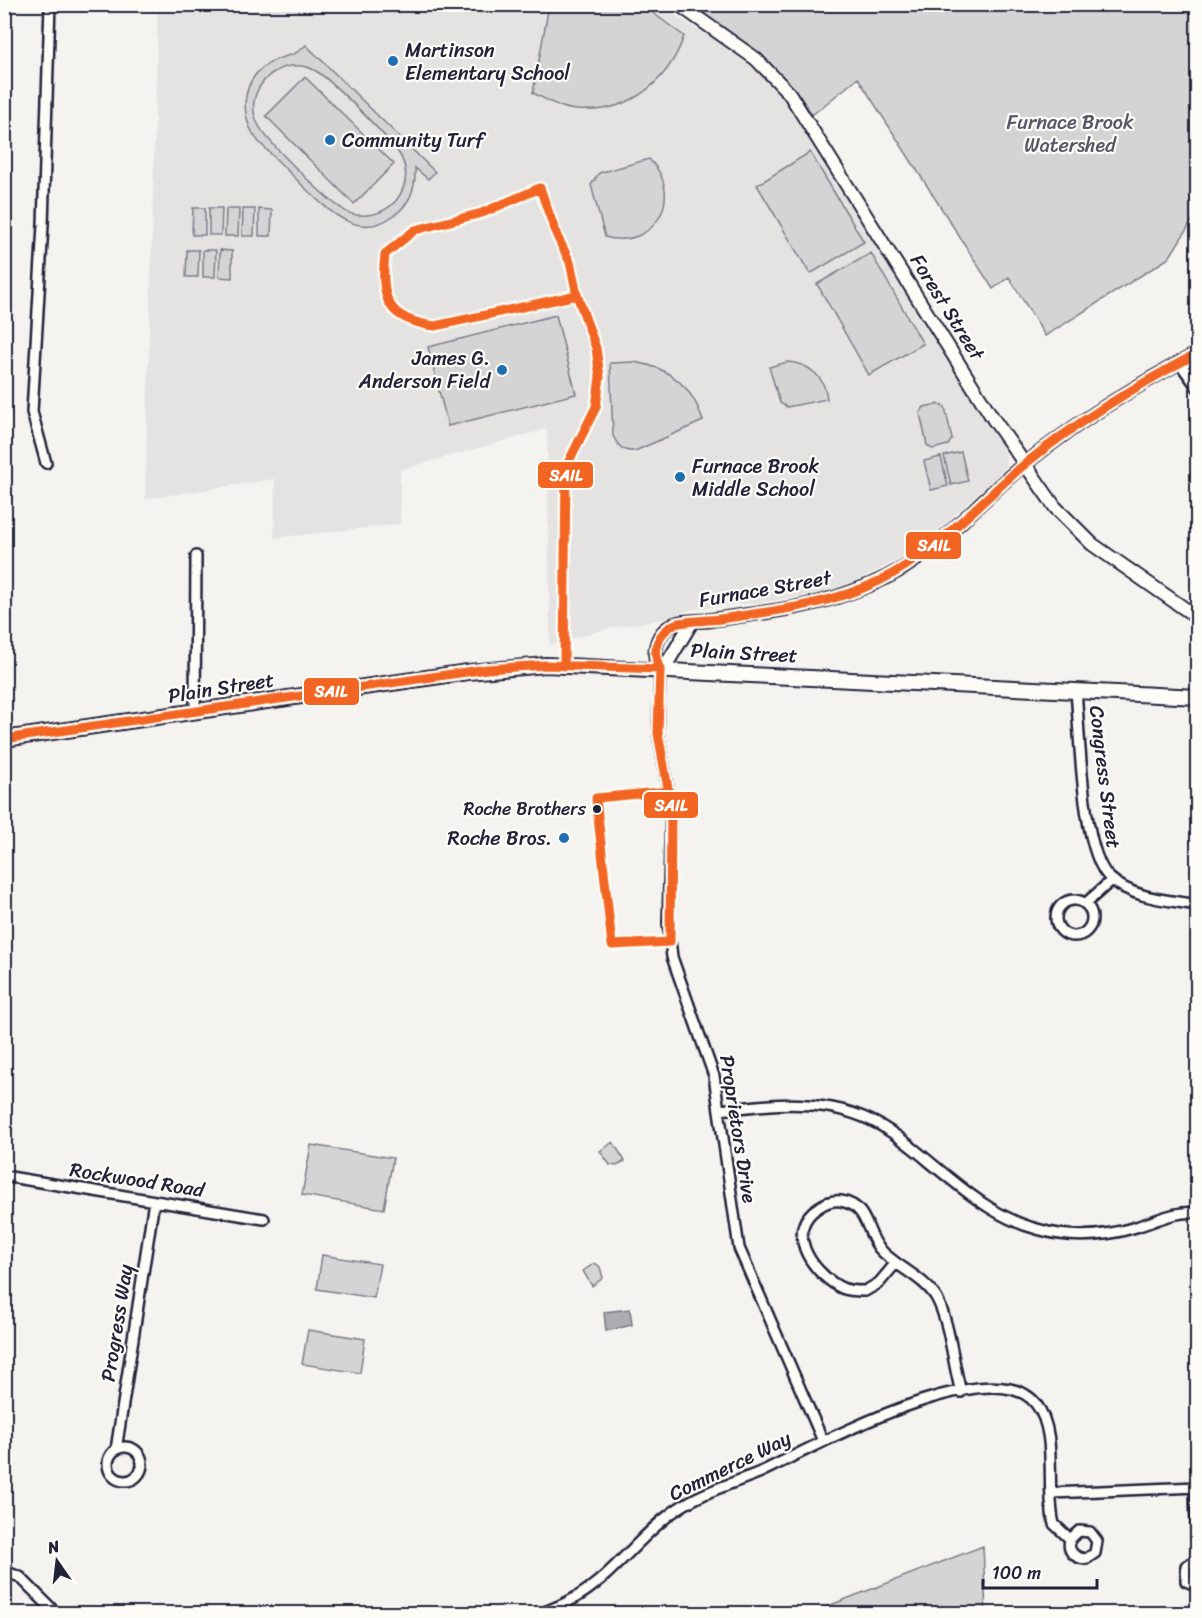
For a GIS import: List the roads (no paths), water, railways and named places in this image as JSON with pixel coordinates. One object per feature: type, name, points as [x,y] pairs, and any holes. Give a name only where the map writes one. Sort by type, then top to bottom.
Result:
[{"type":"main road","name":"Plain Street","points":[[4,739],[514,667],[546,665],[1197,697]]},
{"type":"street","points":[[46,463],[32,412],[44,225],[50,4]]},
{"type":"street","name":"Forest Street","points":[[678,4],[756,59],[789,93],[1024,464],[1061,514],[1082,536],[1197,618]]},
{"type":"street","name":"Furnace Street","points":[[660,669],[654,656],[662,634],[676,624],[803,606],[847,594],[886,579],[927,554],[1024,464],[1119,398],[1197,353]]},
{"type":"street","points":[[1179,362],[1197,388]]},
{"type":"street","points":[[195,712],[196,556]]},
{"type":"street","name":"Furnace Street","points":[[660,669],[692,622]]},
{"type":"street","name":"Proprietors Drive","points":[[660,669],[658,733],[671,805],[670,942],[676,973],[710,1060],[739,1248],[824,1441]]},
{"type":"street","name":"Congress Street","points":[[1076,691],[1091,840],[1098,861],[1112,880]]},
{"type":"street","points":[[1085,904],[1112,880],[1138,893],[1197,905]]},
{"type":"street","points":[[719,1110],[798,1103],[838,1108],[855,1114],[890,1131],[996,1213],[1023,1225],[1055,1233],[1106,1234],[1178,1214],[1197,1213]]},
{"type":"street","name":"Rockwood Road","points":[[4,1176],[264,1219]]},
{"type":"street","name":"Progress Way","points":[[116,1450],[154,1201]]},
{"type":"street","points":[[896,1264],[879,1283],[865,1291],[838,1286],[812,1263],[805,1252],[803,1226],[810,1212],[825,1203],[840,1201],[858,1208],[865,1215],[877,1245],[936,1298],[961,1392]]},
{"type":"street","name":"Commerce Way","points":[[540,1614],[573,1599],[593,1585],[678,1508],[903,1407],[961,1392],[1003,1386],[1016,1389],[1036,1403],[1048,1433],[1054,1524],[1070,1539]]},
{"type":"street","points":[[1051,1493],[1196,1487],[1197,1559],[1185,1566],[1184,1574],[1186,1581],[1197,1586]]},
{"type":"street","points":[[4,1571],[20,1577],[57,1614]]},
{"type":"place","name":"Martinson Elementary School","points":[[393,61]]},
{"type":"place","name":"Community Turf","points":[[330,140]]},
{"type":"place","name":"James G. Anderson Field","points":[[502,370]]},
{"type":"place","name":"Furnace Brook Middle School","points":[[680,477]]},
{"type":"place","name":"Roche Brothers","points":[[597,809]]},
{"type":"place","name":"Roche Bros.","points":[[564,838]]},
{"type":"park label","name":"Furnace Brook Watershed","points":[[1070,134]]}]
